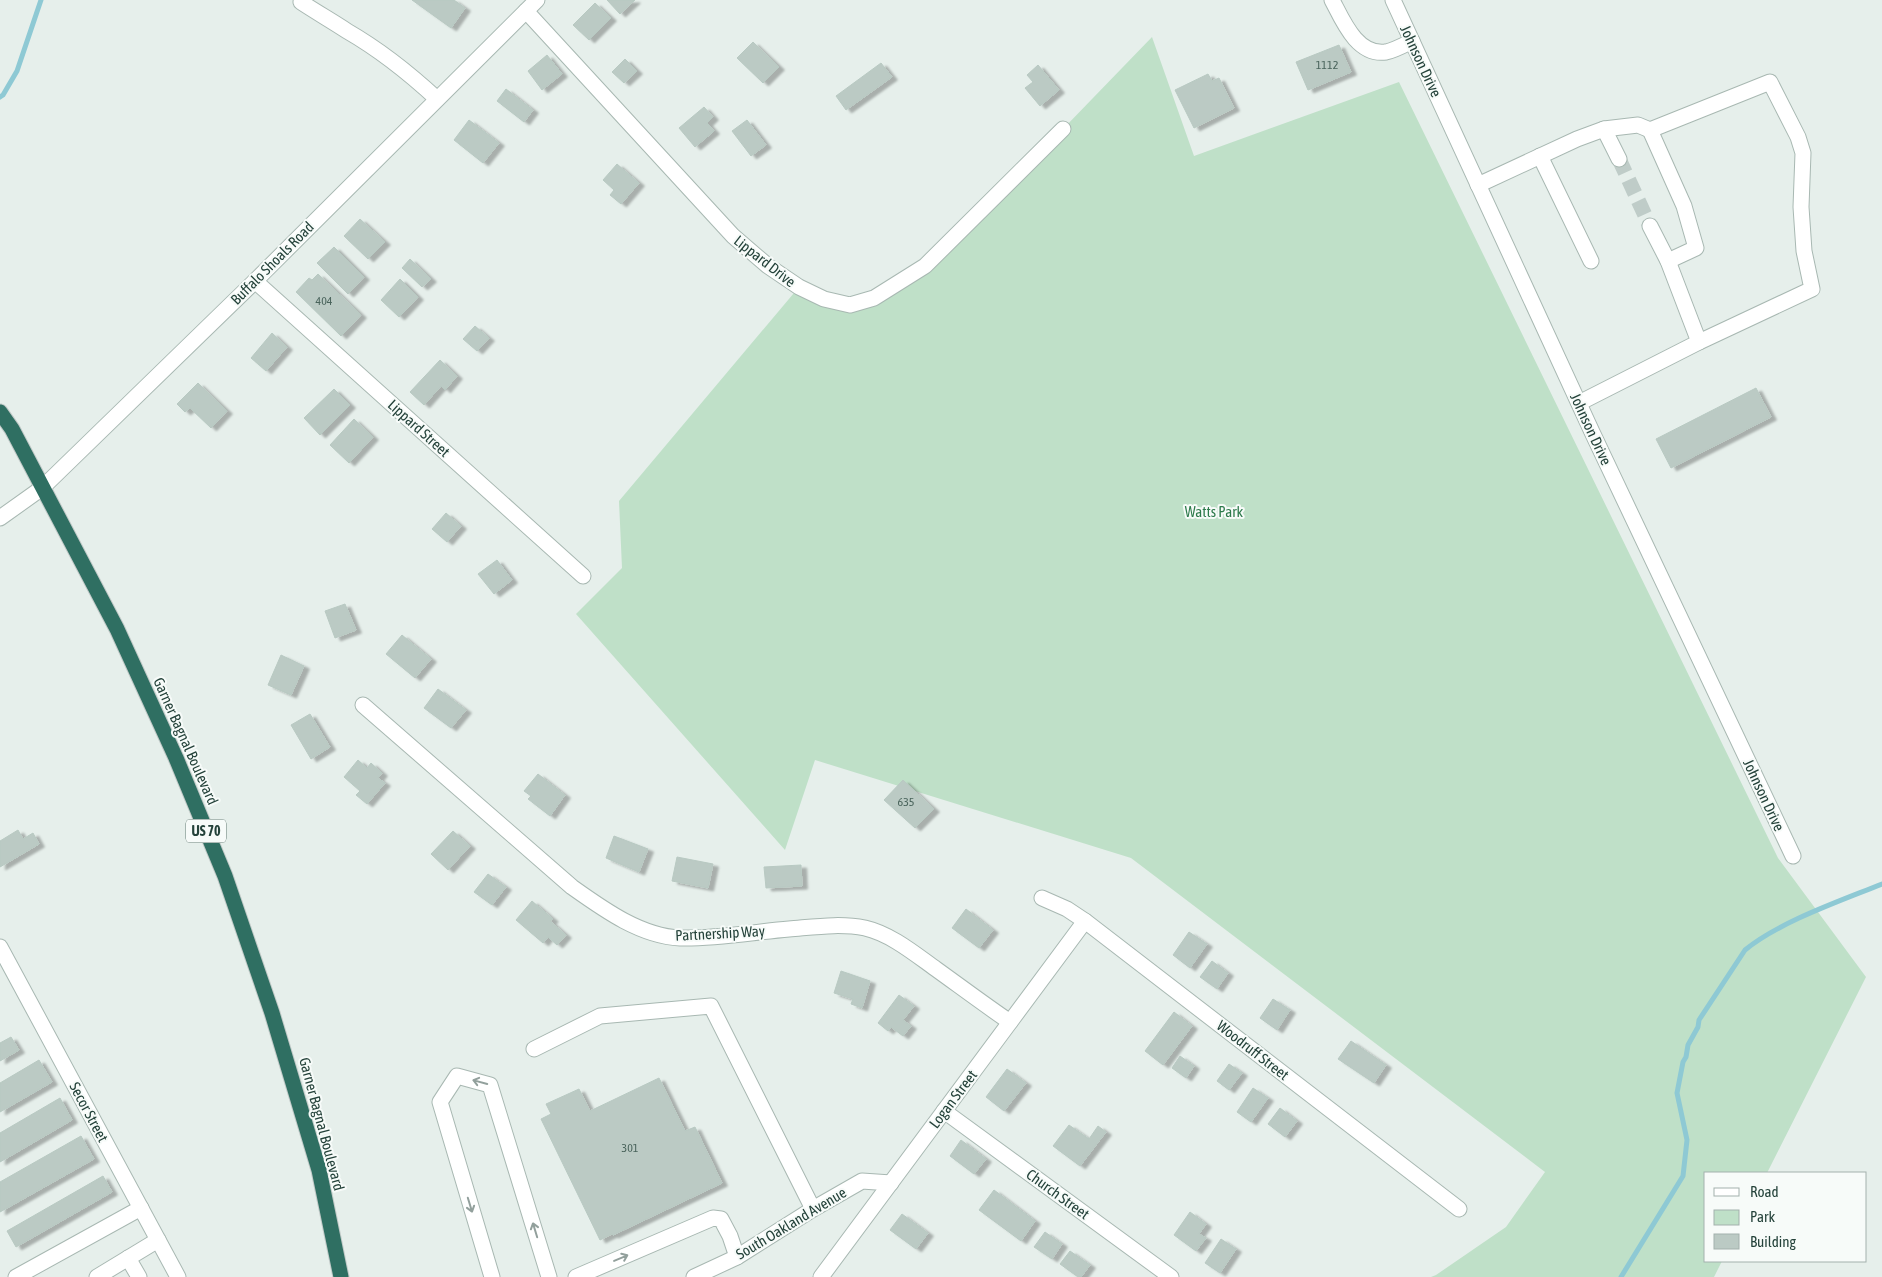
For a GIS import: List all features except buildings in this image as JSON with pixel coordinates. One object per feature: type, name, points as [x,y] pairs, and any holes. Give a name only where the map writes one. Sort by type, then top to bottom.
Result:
[{"type":"highway","name":"Garner Bagnal Boulevard","points":[[0,412],[12,429],[117,629],[176,758],[224,876],[272,1013],[319,1170],[341,1277]]},
{"type":"street","points":[[1332,0],[1348,31],[1355,39],[1368,48],[1380,52],[1388,52],[1412,41]]},
{"type":"street","name":"Johnson Drive","points":[[1393,0],[1579,404],[1793,856]]},
{"type":"street","points":[[301,2],[330,22],[348,31],[410,74],[438,99]]},
{"type":"street","name":"Buffalo Shoals Road","points":[[0,518],[42,488],[255,281],[438,99],[530,4]]},
{"type":"street","name":"Lippard Drive","points":[[530,4],[733,236],[768,266],[799,287],[824,299],[850,305],[874,298],[925,266],[1063,129]]},
{"type":"street","points":[[1579,404],[1699,342],[1812,289],[1804,251],[1801,207],[1803,153],[1798,137],[1770,82],[1650,130]]},
{"type":"street","points":[[1478,185],[1604,129],[1638,125],[1650,130],[1684,206],[1696,248],[1668,261]]},
{"type":"street","points":[[1604,129],[1619,159]]},
{"type":"street","points":[[1540,156],[1591,261]]},
{"type":"street","points":[[1650,226],[1668,261],[1699,342]]},
{"type":"street","name":"Lippard Street","points":[[255,281],[583,576]]},
{"type":"street","name":"Partnership Way","points":[[363,705],[572,887],[600,907],[626,922],[653,932],[679,938],[814,926],[865,928],[890,938],[914,953],[1010,1022]]},
{"type":"street","name":"Woodruff Street","points":[[1042,898],[1067,909],[1085,921],[1459,1210]]},
{"type":"street","name":"Logan Street","points":[[821,1277],[1085,921]]},
{"type":"street","name":"Secor Street","points":[[0,947],[178,1277]]},
{"type":"street","points":[[534,1049],[600,1016],[711,1006],[813,1209]]},
{"type":"street","points":[[492,1277],[440,1102],[457,1076],[490,1085],[549,1277]]},
{"type":"street","name":"Church Street","points":[[944,1111],[1165,1275]]},
{"type":"street","name":"South Oakland Avenue","points":[[694,1277],[737,1257],[813,1209],[862,1182],[891,1183]]},
{"type":"street","points":[[16,1277],[141,1208]]},
{"type":"street","points":[[576,1277],[713,1218],[721,1219],[730,1236],[737,1257]]},
{"type":"street","points":[[97,1277],[158,1240]]},
{"type":"street","points":[[128,1258],[139,1277]]},
{"type":"green space","name":"Watts Park","points":[[1152,37],[1194,156],[1399,82],[1778,858],[1866,977],[1768,1172],[1704,1172],[1704,1262],[1722,1262],[1714,1277],[1431,1277],[1506,1227],[1545,1172],[1131,858],[815,760],[785,850],[576,614],[622,568],[619,501],[799,287],[850,305],[895,286],[1063,129]]},
{"type":"waterway","points":[[0,97],[17,71],[41,0]]},
{"type":"waterway","points":[[1621,1277],[1683,1176],[1687,1140],[1677,1093],[1683,1062],[1688,1045],[1698,1027],[1699,1020],[1745,950],[1792,921],[1882,884]]},
{"type":"tunnel","points":[[1619,159],[1650,226]]}]
